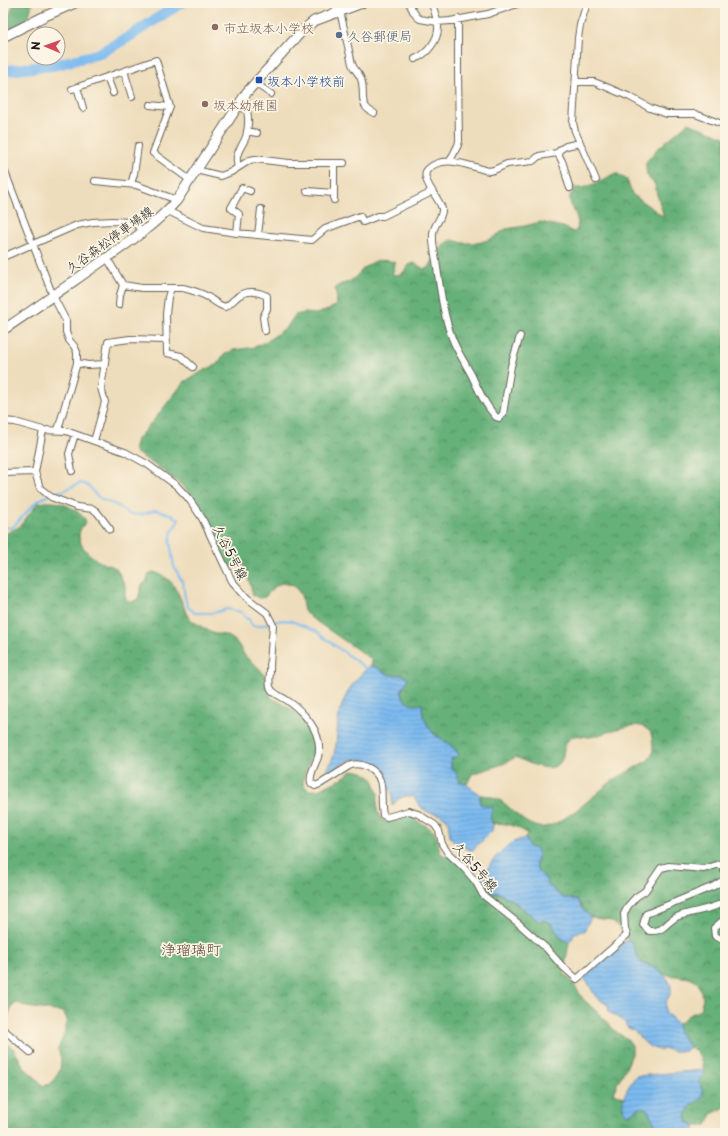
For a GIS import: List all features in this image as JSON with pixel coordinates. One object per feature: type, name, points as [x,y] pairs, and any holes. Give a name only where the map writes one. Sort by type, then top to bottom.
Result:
[{"type":"main road","points":[[3,37],[75,3]]},
{"type":"main road","name":"久谷森松停車場線","points":[[3,330],[150,227],[168,211],[177,200],[247,92],[302,31],[314,21],[362,3]]},
{"type":"street","points":[[409,3],[416,17],[420,20],[437,22],[488,14],[520,3]]},
{"type":"street","points":[[586,3],[578,38],[573,123],[596,180]]},
{"type":"street","points":[[415,59],[426,53],[431,47],[438,30],[433,7]]},
{"type":"street","points":[[340,11],[354,68],[359,74],[361,81],[363,101],[367,110],[374,113]]},
{"type":"street","points":[[450,161],[460,141],[458,19]]},
{"type":"street","points":[[83,108],[75,88],[156,60],[170,107],[153,153],[190,180]]},
{"type":"street","points":[[124,71],[132,97]]},
{"type":"street","points":[[107,77],[113,93]]},
{"type":"street","points":[[576,82],[594,82],[630,97],[650,108],[667,114],[695,114],[722,124]]},
{"type":"street","points":[[255,83],[271,94]]},
{"type":"street","points":[[150,105],[170,107]]},
{"type":"street","points":[[238,105],[247,111],[248,116],[246,137],[236,156],[238,168]]},
{"type":"street","points":[[247,131],[257,132]]},
{"type":"street","points":[[520,336],[511,366],[503,414],[500,418],[496,417],[482,399],[453,340],[444,308],[433,234],[442,214],[442,207],[431,189],[426,172],[428,169],[442,162],[450,161],[489,171],[507,164],[533,161],[539,156],[557,153],[566,146],[580,143]]},
{"type":"street","points":[[131,184],[138,146]]},
{"type":"street","points":[[557,153],[562,161],[570,188]]},
{"type":"street","points":[[196,170],[221,176],[238,168],[250,160],[255,159],[289,163],[344,163]]},
{"type":"street","points":[[334,163],[334,200]]},
{"type":"street","points":[[3,167],[53,296],[66,321],[68,340],[77,352],[77,363],[58,430]]},
{"type":"street","points":[[95,181],[136,185],[177,200]]},
{"type":"street","points":[[237,233],[239,214],[231,208],[242,188],[250,191]]},
{"type":"street","points":[[168,211],[203,228],[237,233],[312,240],[325,229],[360,216],[363,222],[378,216],[383,216],[428,194],[431,189]]},
{"type":"street","points":[[307,191],[334,193]]},
{"type":"street","points":[[258,235],[261,209]]},
{"type":"street","points":[[3,257],[77,225],[93,222],[130,222],[137,225],[142,232]]},
{"type":"street","points":[[107,258],[123,285],[119,306]]},
{"type":"street","points":[[123,285],[142,288],[183,288],[208,297],[214,302],[225,307],[229,306],[235,298],[249,291],[253,291],[267,296],[268,304],[263,317],[265,331]]},
{"type":"street","points":[[171,288],[168,297],[166,314],[167,353],[181,356],[193,367]]},
{"type":"street","points":[[94,441],[105,402],[100,388],[108,342],[130,339],[166,340]]},
{"type":"street","points":[[77,363],[88,366],[105,364]]},
{"type":"street","name":"久谷5号線","points":[[3,421],[15,422],[43,430],[66,431],[125,452],[147,464],[181,490],[202,518],[232,581],[247,598],[267,613],[272,623],[269,682],[271,688],[276,694],[288,701],[306,717],[316,733],[319,750],[311,773],[310,783],[315,786],[320,784],[354,764],[367,767],[376,772],[381,786],[381,809],[383,815],[387,817],[409,811],[418,814],[435,825],[439,831],[442,844],[448,853],[476,882],[483,895],[518,922],[577,979],[627,935],[624,928],[624,914],[628,906],[636,897],[645,891],[661,868],[669,866],[704,869],[720,864],[725,872]]},
{"type":"street","points":[[43,430],[35,472],[40,488],[49,495],[77,507],[93,509],[110,529]]},
{"type":"street","points":[[72,471],[69,454],[75,434]]},
{"type":"street","points":[[3,473],[35,472]]},
{"type":"street","points":[[725,879],[714,886],[646,914],[643,925],[649,931],[657,932],[665,928],[671,920],[679,916],[703,910],[725,902]]},
{"type":"street","points":[[725,921],[721,922],[714,928],[715,936],[725,940]]},
{"type":"street","points":[[3,1029],[30,1052]]},
{"type":"green space","points":[[14,3],[33,3],[27,19],[21,24],[3,33],[3,20],[10,14]]},
{"type":"green space","points":[[688,123],[725,137],[725,1107],[712,1114],[707,1125],[701,1126],[688,1123],[687,1112],[691,1106],[701,1099],[703,1092],[699,1082],[704,1070],[697,1051],[689,1047],[678,1030],[677,1023],[700,1010],[703,998],[698,983],[690,978],[662,974],[647,964],[641,963],[632,942],[625,937],[620,928],[611,921],[590,916],[578,900],[563,898],[549,886],[545,878],[538,871],[535,862],[538,856],[530,848],[525,838],[527,833],[511,825],[493,824],[480,804],[480,795],[490,796],[498,799],[530,824],[538,827],[546,827],[556,823],[576,810],[612,781],[648,760],[653,750],[651,733],[644,727],[632,726],[596,736],[574,736],[566,743],[560,762],[556,766],[550,768],[536,766],[516,757],[503,764],[472,774],[467,784],[460,782],[456,772],[451,768],[451,759],[459,755],[452,746],[434,734],[428,726],[423,716],[422,704],[414,705],[408,703],[404,699],[401,691],[404,687],[403,675],[389,675],[372,665],[371,659],[310,617],[304,611],[301,595],[294,585],[281,583],[273,588],[265,597],[259,598],[253,595],[245,566],[240,564],[231,567],[226,564],[192,495],[164,471],[135,452],[137,439],[184,382],[216,365],[225,354],[234,350],[255,347],[270,339],[287,327],[295,315],[305,313],[316,314],[328,310],[336,305],[337,299],[335,289],[340,285],[351,281],[373,262],[383,260],[394,262],[395,266],[392,274],[402,274],[409,265],[414,263],[424,269],[429,268],[435,255],[445,244],[452,240],[463,243],[478,243],[491,239],[506,229],[540,222],[563,227],[573,232],[576,231],[578,221],[570,201],[570,196],[575,188],[583,188],[602,181],[613,174],[618,174],[627,180],[632,194],[664,217],[655,184],[647,174],[646,162],[656,150]]},
{"type":"green space","points":[[46,502],[63,504],[75,510],[85,519],[86,522],[81,528],[79,534],[83,546],[92,557],[98,561],[116,568],[125,585],[126,600],[131,602],[138,599],[142,585],[146,582],[149,574],[153,572],[160,574],[166,577],[173,585],[189,618],[213,633],[226,635],[237,643],[244,655],[263,673],[271,698],[294,711],[311,730],[314,747],[305,772],[303,781],[304,786],[309,790],[318,790],[341,779],[353,770],[363,772],[373,779],[378,793],[377,810],[382,820],[396,820],[409,815],[414,817],[417,821],[434,832],[441,854],[457,857],[478,881],[484,882],[491,889],[515,902],[520,908],[551,923],[562,939],[569,942],[564,973],[573,983],[583,999],[616,1032],[627,1039],[632,1045],[632,1054],[613,1093],[624,1097],[623,1109],[629,1114],[642,1107],[648,1110],[658,1131],[661,1133],[3,1133],[3,1041],[13,1048],[23,1067],[43,1086],[51,1084],[60,1070],[61,1058],[58,1049],[64,1034],[67,1019],[63,1012],[27,1007],[18,1003],[13,1005],[7,1018],[3,1017],[3,535],[19,527],[38,503]]},
{"type":"water","points":[[372,665],[389,675],[403,675],[408,679],[401,691],[404,699],[408,703],[414,705],[422,704],[423,716],[428,726],[434,734],[452,746],[459,755],[451,759],[451,768],[456,772],[459,781],[469,786],[480,795],[480,804],[493,808],[490,818],[493,824],[492,831],[472,851],[457,844],[450,837],[448,820],[441,815],[428,812],[422,808],[414,797],[402,797],[392,806],[392,793],[388,787],[386,773],[374,763],[353,759],[344,763],[324,777],[334,754],[339,715],[345,698],[359,676]]},
{"type":"water","points":[[525,838],[530,848],[538,849],[538,856],[535,863],[538,871],[545,878],[549,886],[563,898],[578,900],[581,908],[591,917],[584,931],[575,933],[569,942],[562,939],[551,923],[544,920],[538,921],[515,902],[498,892],[492,893],[491,889],[484,882],[486,872],[496,857],[512,843]]},
{"type":"water","points":[[627,940],[632,942],[641,963],[660,971],[670,983],[671,992],[666,1002],[665,1012],[677,1023],[678,1030],[689,1047],[685,1051],[672,1051],[666,1049],[659,1050],[650,1047],[634,1031],[627,1027],[621,1019],[609,1012],[608,1005],[596,997],[588,983],[583,978]]},
{"type":"water","points":[[705,1070],[699,1082],[703,1092],[701,1099],[691,1106],[687,1112],[688,1123],[696,1126],[694,1133],[661,1133],[658,1131],[648,1110],[642,1107],[629,1114],[625,1113],[623,1103],[625,1093],[636,1076]]},
{"type":"waterway","points":[[3,71],[55,65],[98,54],[127,38],[181,3]]},
{"type":"waterway","points":[[3,527],[12,528],[37,501],[80,483],[90,487],[101,499],[118,506],[129,514],[140,515],[156,510],[173,515],[173,517],[179,518],[172,531],[170,542],[174,567],[183,583],[188,607],[195,613],[213,613],[227,609],[241,612],[250,620],[253,626],[259,626],[282,620],[292,621],[315,631],[368,671]]},
{"type":"place","name":"市立坂本小学校","points":[[215,27]]},
{"type":"place","name":"久谷郵便局","points":[[339,35]]},
{"type":"place","name":"坂本小学校前","points":[[259,80]]},
{"type":"place","name":"坂本幼稚園","points":[[205,104]]},
{"type":"district","name":"浄瑠璃町","points":[[191,948]]}]
